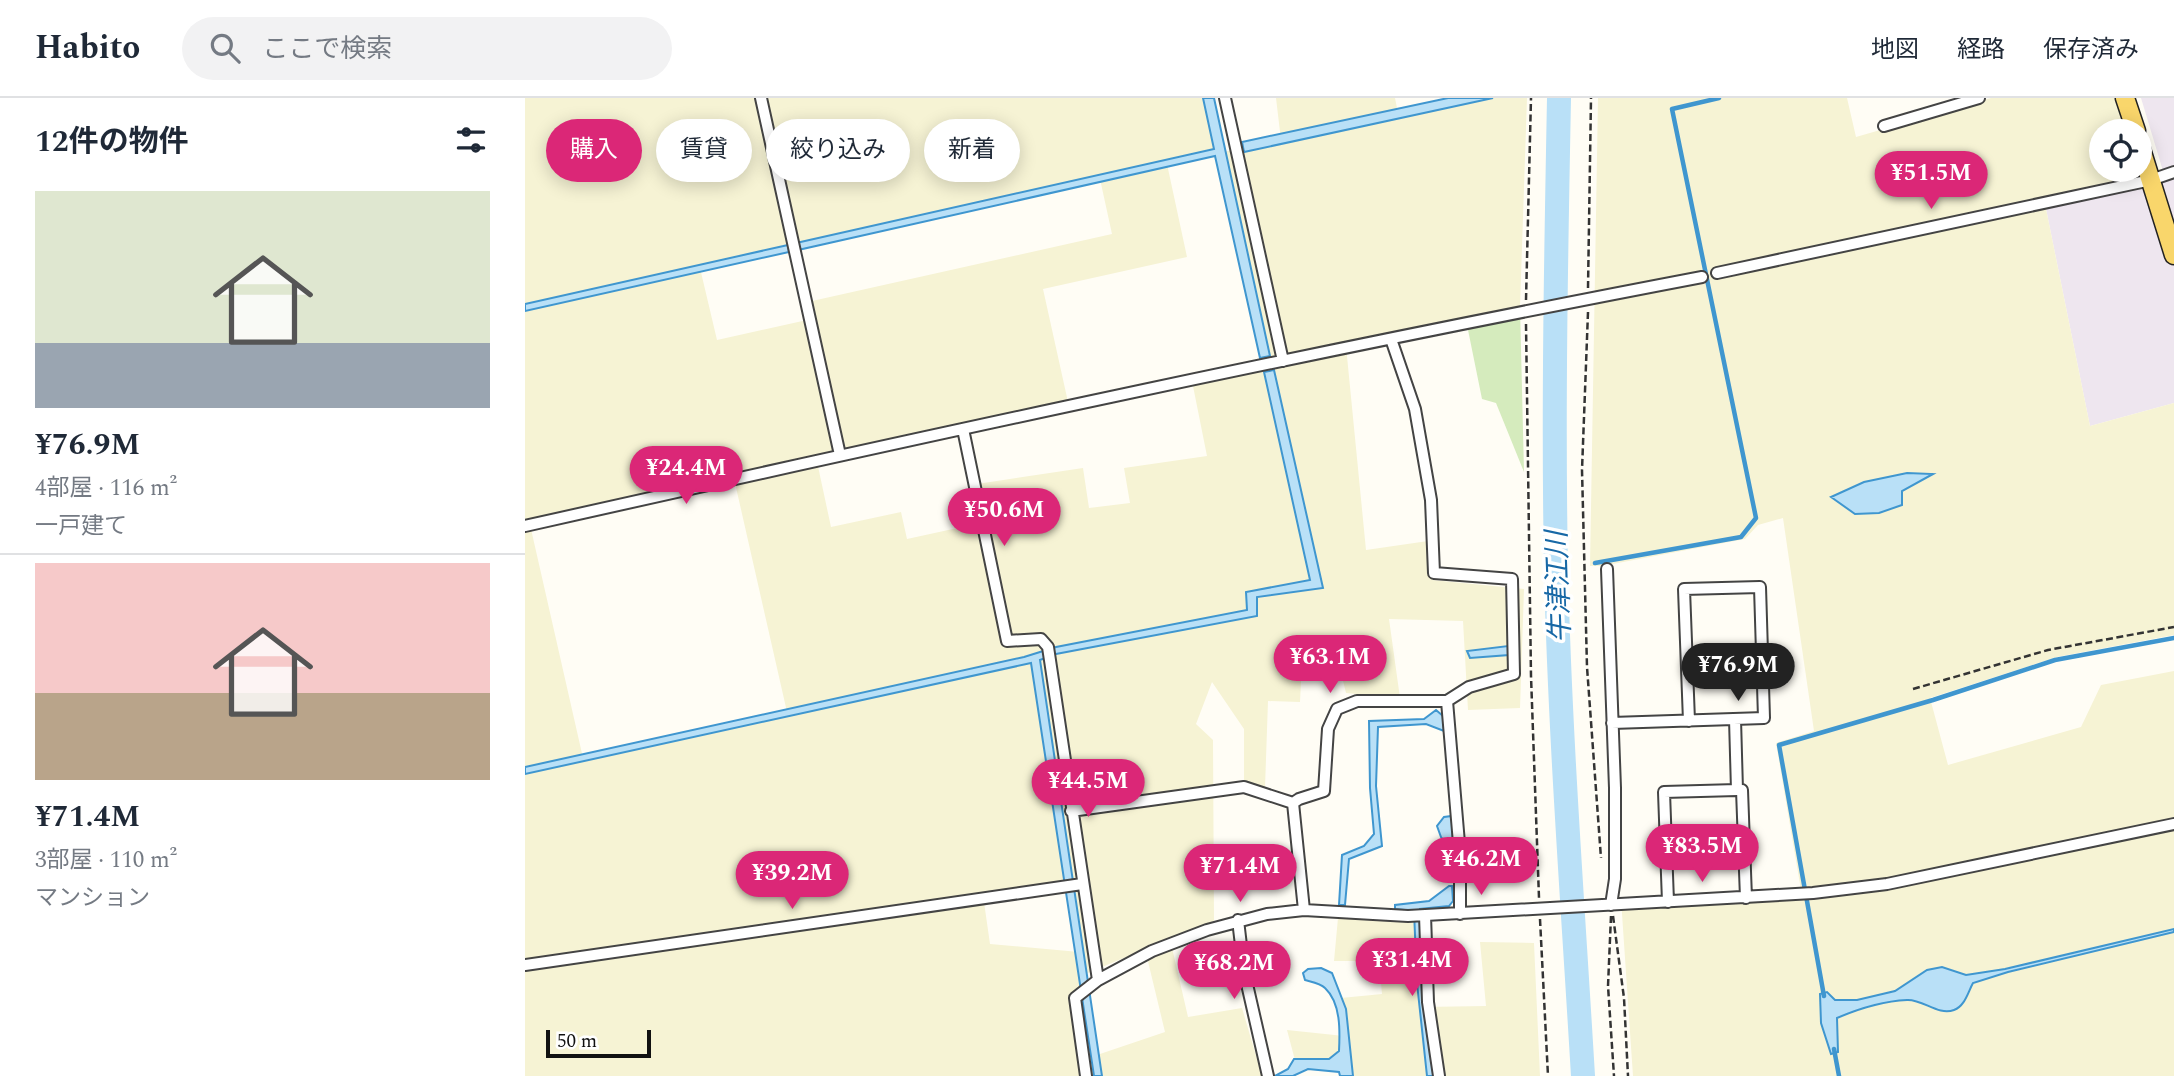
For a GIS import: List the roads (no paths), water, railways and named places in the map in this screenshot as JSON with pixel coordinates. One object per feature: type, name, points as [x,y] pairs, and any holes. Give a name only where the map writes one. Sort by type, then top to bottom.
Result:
[{"type":"main road","points":[[2125,98],[2132,119]]},
{"type":"main road","points":[[2152,182],[2174,255]]},
{"type":"street","points":[[761,98],[839,455]]},
{"type":"street","points":[[1225,98],[1283,361]]},
{"type":"street","points":[[1884,126],[1957,101],[1979,98]]},
{"type":"street","points":[[2152,180],[2174,173]]},
{"type":"street","points":[[1717,273],[2142,182]]},
{"type":"street","points":[[525,526],[839,455],[1283,361],[1702,277]]},
{"type":"street","points":[[1293,803],[1324,791],[1328,729],[1336,709],[1357,701],[1447,701],[1469,687],[1514,674],[1512,579],[1434,573],[1431,500],[1415,409],[1391,339]]},
{"type":"street","points":[[963,429],[1007,641],[1041,639],[1048,647],[1095,982]]},
{"type":"street","points":[[1607,569],[1615,879],[1611,905]]},
{"type":"street","points":[[1612,723],[1765,718],[1760,587],[1684,589],[1689,720]]},
{"type":"street","points":[[1447,701],[1460,855],[1460,914]]},
{"type":"street","points":[[1735,719],[1737,790]]},
{"type":"street","points":[[1072,811],[1244,787],[1293,803]]},
{"type":"street","points":[[1668,902],[1664,792],[1742,790],[1746,898]]},
{"type":"street","points":[[1293,803],[1304,910]]},
{"type":"street","points":[[1086,1076],[1075,998],[1095,982],[1152,951],[1238,920],[1304,910],[1408,916],[1813,893],[1887,884],[2174,824]]},
{"type":"street","points":[[525,965],[1082,884]]},
{"type":"street","points":[[1425,915],[1428,1002],[1439,1076]]},
{"type":"street","points":[[1238,920],[1244,971],[1268,1076]]},
{"type":"water","points":[[1203,98],[1214,98],[1270,356],[1260,358],[1215,156],[798,250],[796,243],[1214,149]]},
{"type":"water","points":[[1448,98],[1493,98],[1244,152],[1242,142]]},
{"type":"water","points":[[788,245],[789,252],[525,311],[525,304]]},
{"type":"water","points":[[1274,370],[1323,588],[1257,597],[1257,616],[1056,654],[1040,660],[1102,1076],[1094,1076],[1031,663],[525,774],[525,767],[1024,657],[1056,647],[1247,610],[1246,592],[1310,580],[1264,372]]},
{"type":"water","points":[[1907,473],[1933,474],[1902,491],[1902,505],[1879,513],[1855,514],[1831,497],[1864,482]]},
{"type":"water","points":[[1508,646],[1509,655],[1470,658],[1467,651]]},
{"type":"water","points":[[1436,710],[1443,716],[1444,731],[1426,724],[1378,727],[1376,786],[1382,846],[1349,859],[1345,905],[1339,905],[1342,855],[1364,846],[1374,834],[1369,721],[1424,719]]},
{"type":"water","points":[[1452,816],[1454,870],[1450,868],[1449,848],[1437,826],[1444,817]]},
{"type":"water","points":[[1452,886],[1453,901],[1449,906],[1420,909],[1422,982],[1434,1076],[1427,1076],[1417,983],[1414,911],[1395,909],[1395,905],[1429,901]]},
{"type":"water","points":[[2174,929],[2174,932],[1973,983],[1964,1002],[1954,1010],[1942,1011],[1907,1000],[1880,1004],[1837,1018],[1838,1052],[1831,1054],[1821,1023],[1820,994],[1827,992],[1835,1000],[1857,1000],[1895,991],[1927,970],[1942,967],[1966,975],[2005,969]]},
{"type":"water","points":[[1321,968],[1332,973],[1346,1009],[1353,1076],[1308,1069],[1293,1076],[1275,1076],[1288,1069],[1294,1059],[1329,1059],[1339,1051],[1339,1026],[1334,1001],[1323,986],[1305,980],[1303,973],[1308,969]]},
{"type":"waterway","name":"牛津江川","points":[[1559,98],[1555,392],[1556,569],[1564,759],[1583,1076]]},
{"type":"waterway","points":[[1595,563],[1741,537],[1756,518],[1672,109],[1719,98]]},
{"type":"waterway","points":[[1824,996],[1779,745],[1933,700],[2055,660],[2174,638]]},
{"type":"waterway","points":[[1834,1049],[1839,1076]]}]
